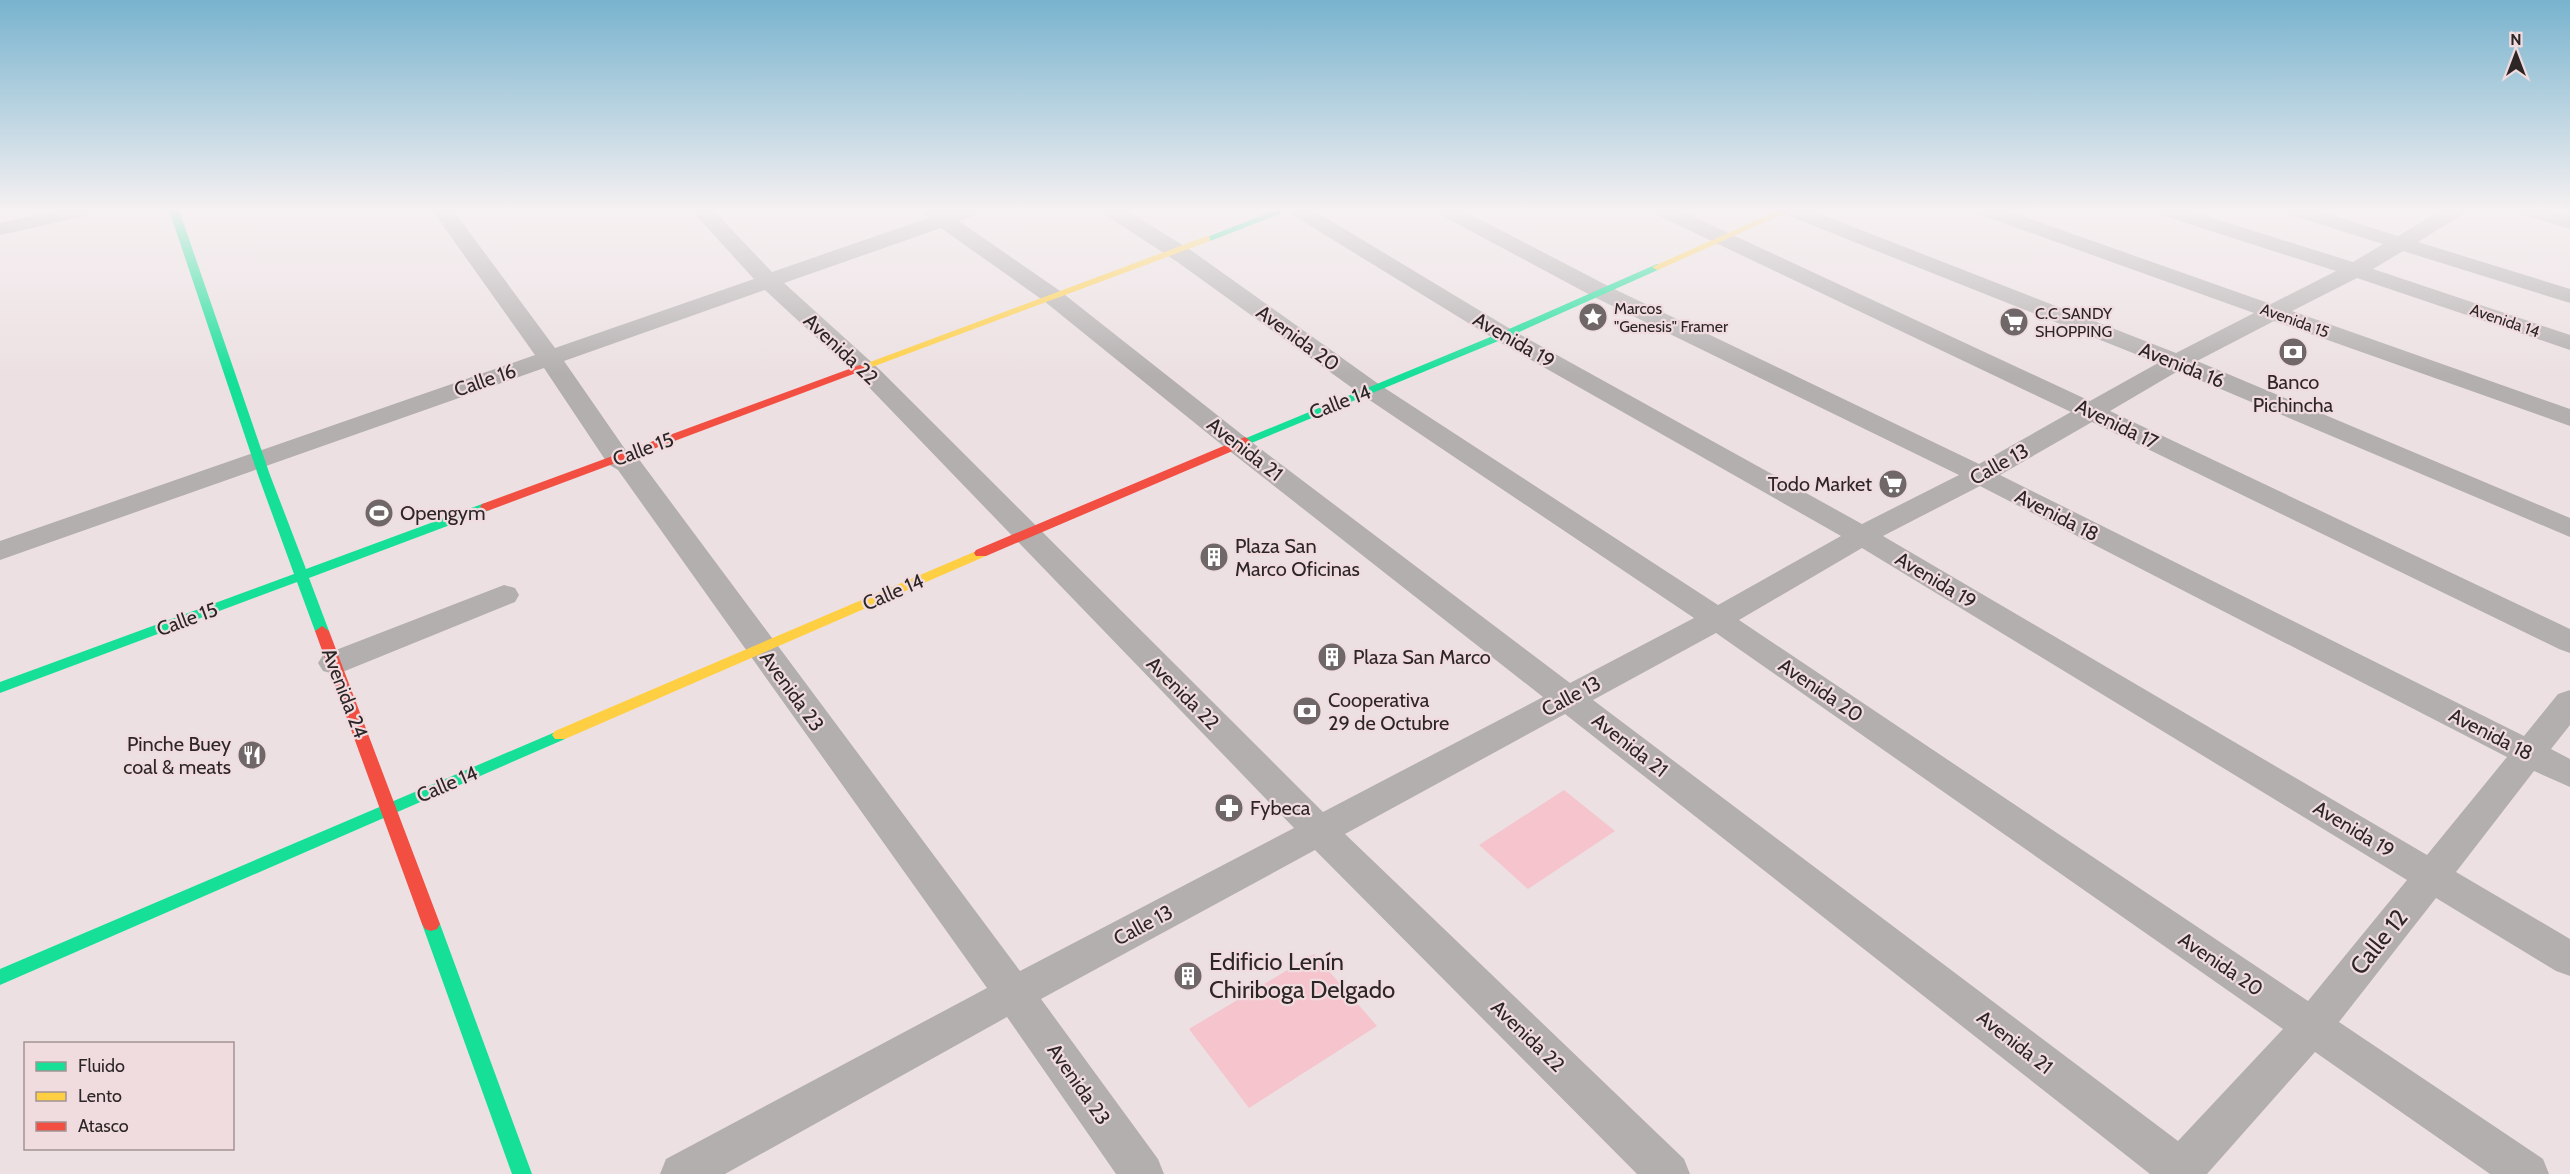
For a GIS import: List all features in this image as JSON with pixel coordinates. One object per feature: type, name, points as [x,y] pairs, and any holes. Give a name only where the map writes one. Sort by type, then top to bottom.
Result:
[{"type":"street","name":"Avenida 24","points":[[193,265],[259,459],[522,1174]]},
{"type":"street","name":"Avenida 23","points":[[482,265],[618,458],[628,464],[761,649],[1015,993],[1142,1174]]},
{"type":"street","name":"Avenida 22","points":[[753,265],[870,374],[1320,832],[1668,1174]]},
{"type":"street","name":"Calle 16","points":[[0,551],[808,265]]},
{"type":"street","name":"Avenida 21","points":[[1013,265],[1236,442],[2181,1173]]},
{"type":"street","name":"Calle 15","points":[[0,687],[302,577],[1137,265]]},
{"type":"street","name":"Avenida 20","points":[[1194,265],[1371,390],[1718,619],[2527,1174]]},
{"type":"street","name":"Avenida 19","points":[[1389,265],[1504,334],[1862,536],[2570,959]]},
{"type":"street","name":"Avenida 18","points":[[1550,265],[1980,476],[2570,774]]},
{"type":"street","name":"Calle 14","points":[[0,977],[1026,535],[1236,442],[1371,390],[1662,265]]},
{"type":"street","name":"Avenida 17","points":[[1778,265],[2092,412],[2570,642]]},
{"type":"street","name":"Avenida 16","points":[[1928,265],[2176,362],[2570,528]]},
{"type":"street","name":"Avenida 15","points":[[2138,265],[2570,418]]},
{"type":"street","name":"Avenida 14","points":[[2338,265],[2570,342]]},
{"type":"street","name":"Calle 13","points":[[682,1174],[1015,993],[1718,619],[1862,536],[1980,476],[2176,362],[2363,265]]},
{"type":"street","points":[[2471,265],[2570,296]]},
{"type":"street","points":[[334,663],[504,595]]},
{"type":"street","name":"Calle 12","points":[[2181,1173],[2312,1026],[2570,702]]},
{"type":"shaded area","points":[[1564,790],[1615,831],[1528,889],[1479,845]]},
{"type":"shaded area","points":[[1314,954],[1377,1026],[1249,1108],[1189,1029]]},
{"type":"traffic: fast","points":[[193,265],[264,475],[322,631]]},
{"type":"traffic: fast","points":[[1245,441],[1504,335],[1657,267]]},
{"type":"traffic: fast","points":[[0,688],[486,507]]},
{"type":"traffic: fast","points":[[0,977],[560,735]]},
{"type":"traffic: fast","points":[[431,924],[522,1174]]},
{"type":"traffic: slow","points":[[860,368],[1138,265]]},
{"type":"traffic: slow","points":[[1657,267],[1662,265]]},
{"type":"traffic: slow","points":[[560,735],[981,553]]},
{"type":"traffic: jam","points":[[486,507],[860,368]]},
{"type":"traffic: jam","points":[[981,553],[1245,441]]},
{"type":"traffic: jam","points":[[322,631],[431,924]]},
{"type":"place","name":"Marcos \"Genesis\" Framer","points":[[1593,317]]},
{"type":"place","name":"C.C SANDY SHOPPING","points":[[2014,322]]},
{"type":"place","name":"Banco Pichincha","points":[[2293,352]]},
{"type":"place","name":"Todo Market","points":[[1893,484]]},
{"type":"place","name":"Opengym","points":[[379,513]]},
{"type":"place","name":"Plaza San Marco Oficinas","points":[[1214,557]]},
{"type":"place","name":"Plaza San Marco","points":[[1332,657]]},
{"type":"place","name":"Cooperativa 29 de Octubre","points":[[1307,711]]},
{"type":"place","name":"Pinche Buey coal & meats","points":[[252,755]]},
{"type":"place","name":"Fybeca","points":[[1229,808]]},
{"type":"place","name":"Edificio Lenín Chiriboga Delgado","points":[[1188,976]]}]
